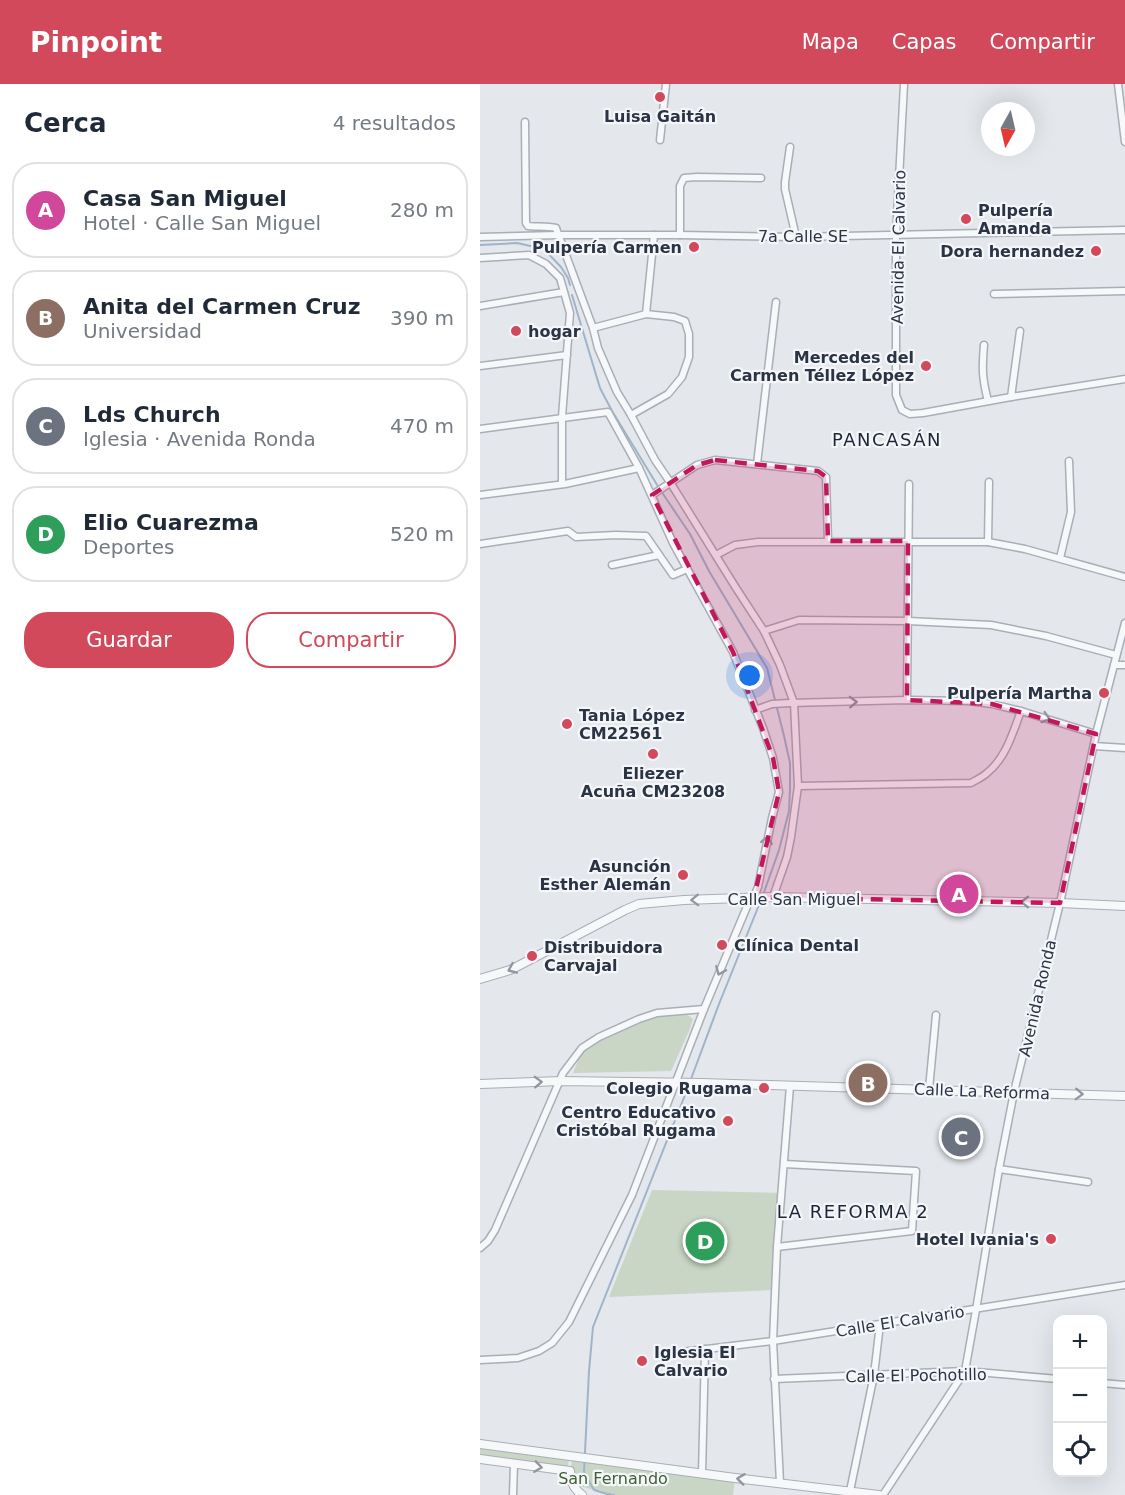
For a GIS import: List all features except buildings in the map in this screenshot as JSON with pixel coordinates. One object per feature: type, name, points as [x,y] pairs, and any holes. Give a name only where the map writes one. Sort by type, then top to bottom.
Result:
[{"type":"street","points":[[660,140],[666,84]]},
{"type":"street","name":"Avenida El Calvario","points":[[904,84],[896,236],[896,395],[902,410],[910,414],[988,401]]},
{"type":"street","points":[[1118,84],[1125,142]]},
{"type":"street","points":[[525,122],[526,223],[528,226],[556,228],[593,328],[598,348],[617,392],[655,460],[764,632],[780,666],[792,703],[798,786],[787,857],[772,897]]},
{"type":"street","points":[[790,147],[785,189],[796,237]]},
{"type":"street","points":[[680,235],[680,186],[684,178],[761,178]]},
{"type":"street","name":"7a Calle SE","points":[[480,237],[558,235],[896,236],[1125,230]]},
{"type":"street","points":[[646,314],[654,235]]},
{"type":"street","points":[[480,258],[529,255],[546,264],[560,278],[570,313],[562,417],[562,484]]},
{"type":"street","points":[[994,294],[1125,291]]},
{"type":"street","points":[[480,306],[564,292]]},
{"type":"street","points":[[757,464],[776,302]]},
{"type":"street","points":[[593,328],[646,314],[674,317],[685,321],[689,334],[690,357],[682,377],[668,394],[631,416]]},
{"type":"street","points":[[1011,397],[1020,331]]},
{"type":"street","points":[[984,345],[982,369],[988,401],[1125,379]]},
{"type":"street","points":[[480,366],[567,354]]},
{"type":"street","points":[[480,429],[608,412],[654,494],[673,543],[733,651],[757,709],[773,758],[779,792],[754,897],[704,1009],[632,1195],[569,1322],[552,1343],[539,1351],[518,1358],[480,1360]]},
{"type":"street","points":[[654,494],[697,465],[715,460],[818,471],[826,477],[828,541]]},
{"type":"street","points":[[1060,558],[1071,512],[1069,460]]},
{"type":"street","points":[[480,495],[562,484],[639,468]]},
{"type":"street","points":[[988,542],[989,482]]},
{"type":"street","points":[[907,700],[909,484]]},
{"type":"street","points":[[480,544],[568,531],[576,537],[646,536],[672,575],[687,569]]},
{"type":"street","points":[[716,555],[735,545],[758,542],[988,542],[1025,549],[1125,577]]},
{"type":"street","points":[[612,565],[659,555]]},
{"type":"street","points":[[764,632],[799,620],[908,621],[991,625],[1046,636],[1116,655]]},
{"type":"street","name":"Avenida Ronda","points":[[881,1495],[965,1371],[1014,1092],[1060,903],[1096,734],[1125,623]]},
{"type":"street","points":[[1114,665],[1125,665]]},
{"type":"street","points":[[757,709],[772,704],[792,703],[968,701],[1022,711],[1096,734]]},
{"type":"street","points":[[798,786],[971,783],[986,774],[998,762],[1022,711]]},
{"type":"street","points":[[1094,746],[1125,748]]},
{"type":"street","name":"Calle San Miguel","points":[[480,979],[510,970],[639,904],[772,897],[1125,906]]},
{"type":"street","points":[[480,1248],[495,1230],[560,1081],[568,1065],[582,1048],[599,1037],[657,1013],[704,1009]]},
{"type":"street","points":[[929,1089],[936,1016]]},
{"type":"street","name":"Calle La Reforma","points":[[480,1084],[560,1081],[702,1083],[1125,1096]]},
{"type":"street","points":[[780,1483],[772,1341],[790,1086]]},
{"type":"street","points":[[777,1247],[912,1231],[916,1171],[784,1164]]},
{"type":"street","points":[[999,1169],[1088,1182]]},
{"type":"street","name":"Calle El Calvario","points":[[674,1353],[772,1341],[1125,1285]]},
{"type":"street","points":[[850,1491],[874,1375],[880,1324]]},
{"type":"street","points":[[702,1474],[705,1349]]},
{"type":"street","name":"Calle El Pochotillo","points":[[774,1379],[965,1371],[1053,1379]]},
{"type":"street","points":[[1107,1383],[1125,1385]]},
{"type":"street","points":[[480,1444],[881,1495]]},
{"type":"street","points":[[576,1457],[570,1471],[570,1479],[582,1495]]},
{"type":"street","points":[[480,1459],[570,1471]]},
{"type":"street","points":[[513,1495],[514,1464]]},
{"type":"highlighted area","points":[[715,460],[818,471],[826,477],[828,541],[908,541],[907,700],[992,704],[1096,734],[1060,903],[754,897],[779,792],[773,758],[733,652],[652,495],[697,465]]},
{"type":"green space","points":[[685,1013],[693,1019],[671,1071],[573,1073],[582,1051],[605,1036],[639,1021]]},
{"type":"green space","points":[[652,1190],[781,1193],[775,1290],[609,1297]]},
{"type":"green space","points":[[480,1446],[569,1457],[568,1466],[480,1455]]},
{"type":"green space","name":"San Fernando","points":[[573,1457],[735,1478],[733,1495],[607,1494],[577,1485],[570,1471]]},
{"type":"waterway","points":[[480,245],[517,243],[544,249],[561,267],[570,285]]},
{"type":"waterway","points":[[572,295],[600,388],[612,411],[690,534],[709,571],[767,668],[790,763],[790,789],[789,811],[779,850],[763,895]]},
{"type":"waterway","points":[[691,1079],[761,900]]},
{"type":"waterway","points":[[614,1495],[594,1490],[584,1472],[593,1327],[689,1085]]},
{"type":"place","name":"Luisa Gaitán","points":[[660,97]]},
{"type":"place","name":"Pulpería Amanda","points":[[966,219]]},
{"type":"place","name":"Pulpería Carmen","points":[[694,247]]},
{"type":"place","name":"Dora hernandez","points":[[1096,251]]},
{"type":"place","name":"hogar","points":[[516,331]]},
{"type":"place","name":"Mercedes del Carmen Téllez López","points":[[926,366]]},
{"type":"place","name":"Pulpería Martha","points":[[1104,693]]},
{"type":"place","name":"Tania López CM22561","points":[[567,724]]},
{"type":"place","name":"Eliezer Acuña CM23208","points":[[653,754]]},
{"type":"place","name":"Asunción Esther Alemán","points":[[683,875]]},
{"type":"place","name":"Casa San Miguel","points":[[959,894]]},
{"type":"place","name":"Clínica Dental","points":[[722,945]]},
{"type":"place","name":"Distribuidora Carvajal","points":[[532,956]]},
{"type":"place","name":"Anita del Carmen Cruz","points":[[868,1083]]},
{"type":"place","name":"Colegio Rugama","points":[[764,1088]]},
{"type":"place","name":"Centro Educativo Cristóbal Rugama","points":[[728,1121]]},
{"type":"place","name":"Lds Church","points":[[961,1137]]},
{"type":"place","name":"Hotel Ivania's","points":[[1051,1239]]},
{"type":"place","name":"Elio Cuarezma","points":[[705,1241]]},
{"type":"place","name":"Iglesia El Calvario","points":[[642,1361]]},
{"type":"district","name":"PANCASÁN","points":[[887,440]]},
{"type":"district","name":"LA REFORMA 2","points":[[853,1212]]}]
